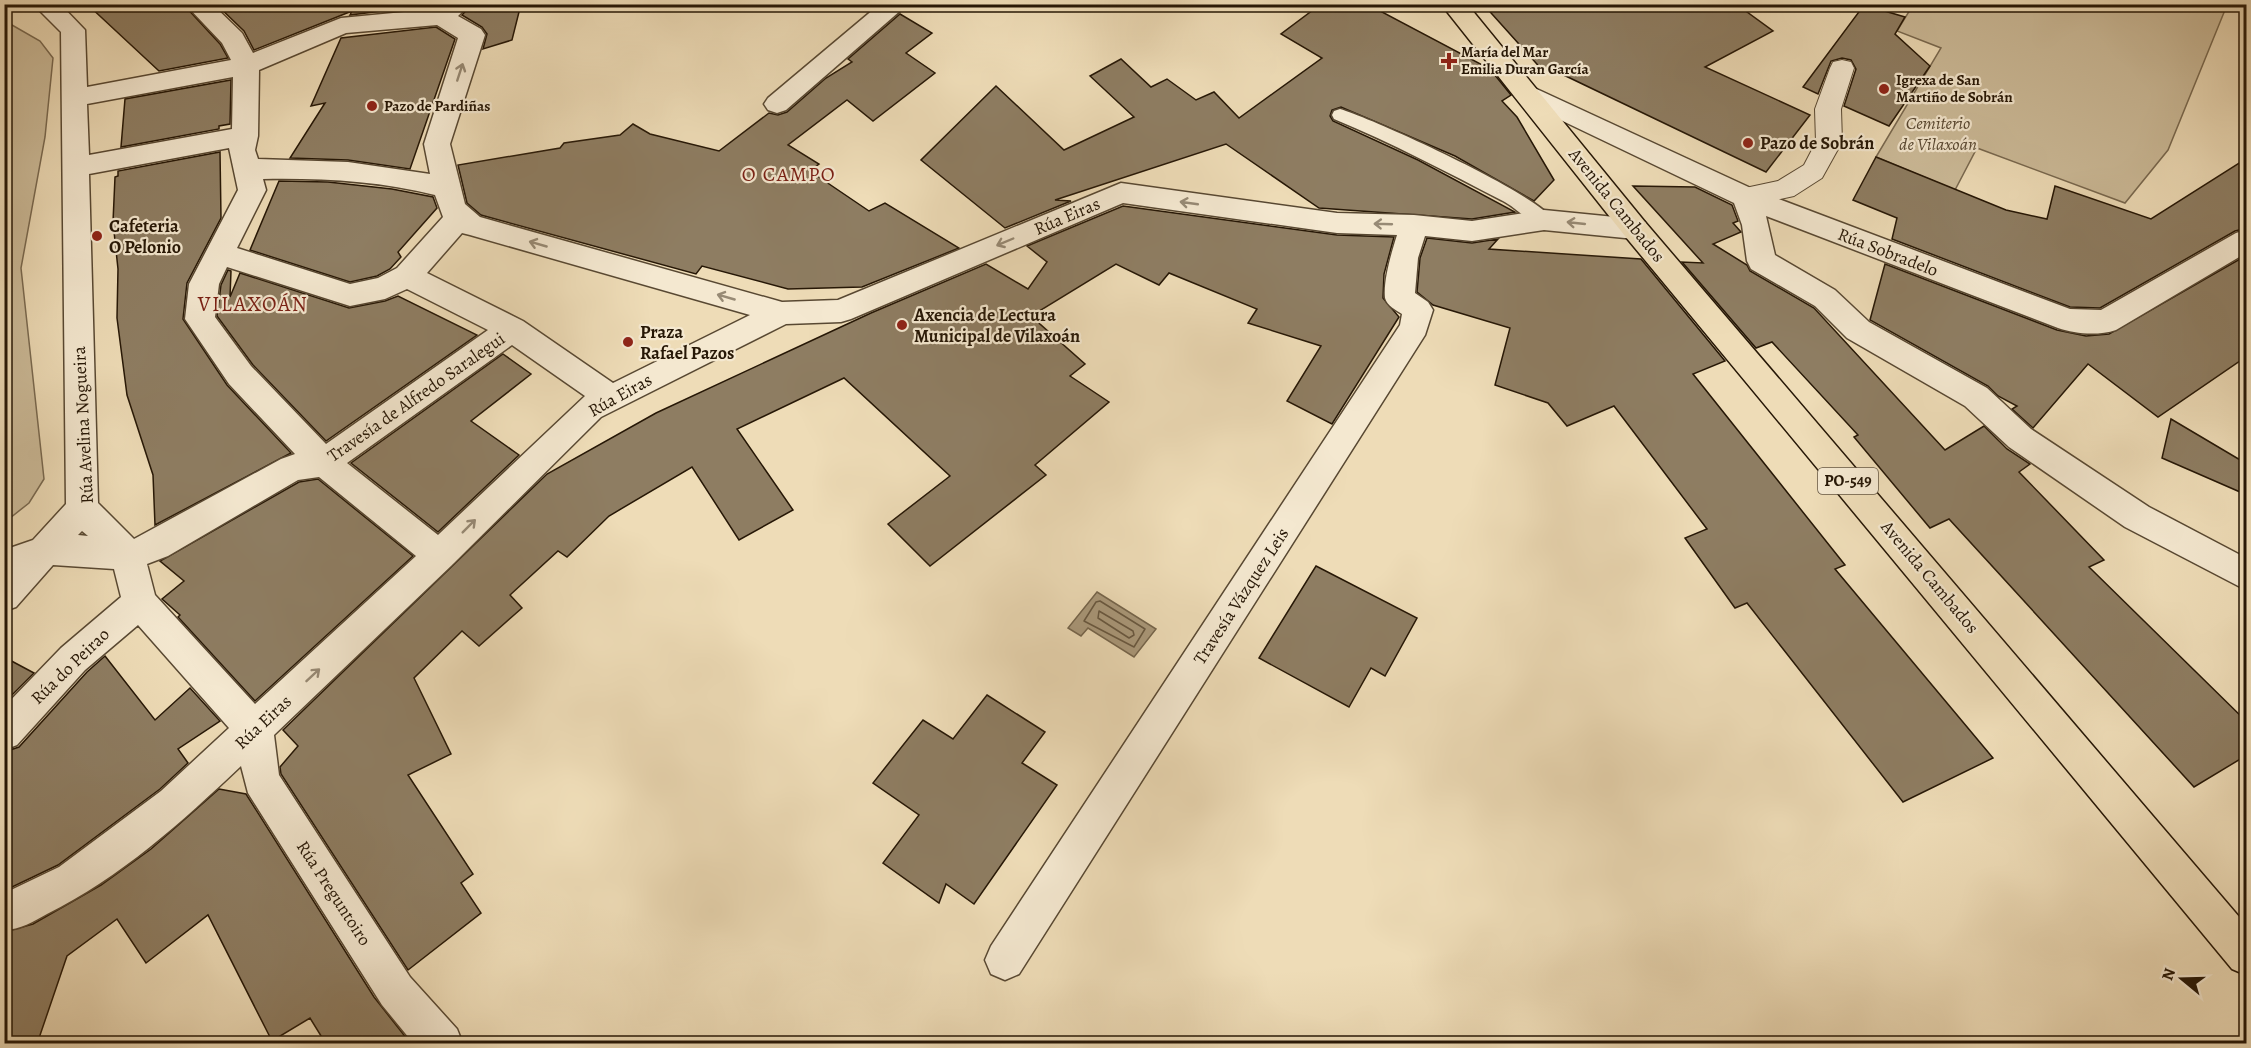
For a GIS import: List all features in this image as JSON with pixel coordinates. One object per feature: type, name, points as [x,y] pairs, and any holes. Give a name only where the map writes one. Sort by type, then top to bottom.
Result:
[{"type":"main road","name":"Avenida Cambados","points":[[1453,4],[1635,230],[2247,955]]},
{"type":"street","name":"Rúa Avelina Nogueira","points":[[45,4],[73,30],[82,508],[128,556],[140,602],[255,730]]},
{"type":"street","points":[[777,104],[896,4]]},
{"type":"street","points":[[202,6],[233,39],[246,66],[245,136],[242,150],[252,190],[204,284],[200,319],[240,374],[323,463],[379,513],[440,555]]},
{"type":"street","points":[[74,98],[246,66],[379,12],[450,11],[472,35],[437,144],[452,209],[470,225],[782,313]]},
{"type":"street","points":[[1842,68],[1828,109],[1828,142],[1813,171],[1785,189],[1745,197],[1756,225],[1761,261],[1825,298],[1858,330],[1976,397],[2020,438],[2137,517],[2247,574]]},
{"type":"street","name":"Rúa Sobradelo","points":[[1527,94],[1745,197],[2067,320],[2106,322],[2247,240]]},
{"type":"street","points":[[75,167],[245,136]]},
{"type":"street","points":[[247,169],[315,168],[410,178],[447,188]]},
{"type":"street","name":"Rúa Eiras","points":[[4,910],[13,910],[73,881],[174,804],[440,555],[590,408],[782,313],[841,311],[1121,194],[1337,223],[1414,225],[1472,231],[1544,220],[1635,230]]},
{"type":"street","points":[[221,254],[350,295],[385,288],[407,276],[460,216]]},
{"type":"street","name":"Travesía Vázquez Leis","points":[[1005,960],[1414,327],[1418,310],[1400,298],[1404,258],[1414,225]]},
{"type":"street","points":[[407,276],[512,329],[611,398]]},
{"type":"street","name":"Travesía de Alfredo Saralegui","points":[[128,556],[156,546],[292,468],[323,463],[512,329]]},
{"type":"street","points":[[4,596],[82,508]]},
{"type":"street","points":[[4,565],[45,550],[81,550],[128,556]]},
{"type":"street","name":"Rúa do Peirao","points":[[4,733],[73,659],[140,602]]},
{"type":"street","name":"Rúa Preguntoiro","points":[[255,730],[261,780],[396,991],[442,1044]]},
{"type":"lane","points":[[1340,115],[1403,141],[1524,204],[1544,220]]},
{"type":"green space","name":"Cemiterio de Vilaxoán","points":[[1897,5],[2227,5],[2168,150],[2125,203],[1977,148],[1955,190],[1876,157],[1941,48],[1897,31],[1910,10]]},
{"type":"green space","points":[[5,21],[40,41],[53,58],[45,137],[21,268],[44,479],[29,503],[5,522]]},
{"type":"water","points":[[1097,592],[1156,629],[1134,657],[1088,628],[1081,636],[1068,628]]},
{"type":"building","points":[[87,4],[183,4],[220,44],[228,58],[159,71]]},
{"type":"building","points":[[216,4],[437,4],[350,15],[352,11],[254,50],[244,31]]},
{"type":"building","points":[[472,4],[521,4],[512,40],[483,49],[487,34],[482,27],[462,15]]},
{"type":"building","points":[[1321,4],[1367,4],[1490,69],[1511,95],[1502,101],[1517,117],[1554,180],[1534,201],[1455,156],[1341,107],[1332,110],[1330,116],[1333,121],[1418,160],[1515,212],[1472,219],[1319,208],[1226,144],[1055,200],[1071,201],[1005,228],[921,160],[996,86],[1064,150],[1134,117],[1090,76],[1121,59],[1151,87],[1167,79],[1196,100],[1214,92],[1239,118],[1322,58],[1281,34]]},
{"type":"building","points":[[1483,4],[1736,4],[1773,31],[1705,67],[1810,115],[1766,172],[1549,68],[1544,72]]},
{"type":"building","points":[[1864,5],[1905,17],[1895,34],[1930,66],[1889,126],[1844,106],[1856,69],[1851,60],[1842,58],[1831,61],[1818,94],[1803,87]]},
{"type":"building","points":[[900,14],[932,33],[906,53],[935,73],[873,121],[847,100],[788,145],[819,164],[810,171],[869,211],[885,203],[959,248],[862,287],[788,289],[702,266],[696,274],[481,215],[467,203],[458,165],[560,148],[564,143],[620,135],[633,124],[650,134],[719,151],[769,113],[778,115],[787,112],[826,78],[852,62],[848,59]]},
{"type":"building","name":"Pazo de Pardiñas","points":[[436,27],[455,39],[410,169],[348,160],[290,158],[325,103],[311,106],[341,38]]},
{"type":"building","points":[[231,80],[230,124],[219,126],[219,129],[121,147],[125,99]]},
{"type":"building","points":[[220,152],[221,218],[187,283],[183,319],[227,385],[291,453],[155,525],[153,475],[127,395],[117,318],[118,269],[113,222],[115,177],[118,176],[118,171]]},
{"type":"building","points":[[1876,157],[2006,210],[2047,219],[2055,186],[2151,219],[2247,158],[2247,228],[2235,231],[2100,308],[2070,307],[1892,239],[1897,218],[1853,200]]},
{"type":"building","points":[[279,181],[328,182],[392,189],[433,197],[437,208],[398,252],[401,257],[390,269],[377,276],[350,282],[250,250]]},
{"type":"building","points":[[1633,186],[1695,187],[1732,205],[1738,221],[1733,223],[1741,232],[1713,244],[1747,265],[1750,271],[1814,308],[1945,450],[1984,426],[2007,449],[2030,464],[2019,472],[2104,560],[2089,567],[2247,722],[2247,755],[2194,787],[1949,519],[1930,528],[1854,437],[1858,435],[1772,342],[1756,348],[1682,262],[1703,263]]},
{"type":"building","points":[[1123,206],[1337,235],[1394,237],[1384,274],[1383,298],[1399,317],[1332,424],[1287,401],[1321,346],[1248,323],[1257,309],[1169,273],[1159,285],[1116,264],[1031,316],[1085,364],[1070,376],[1109,402],[1035,465],[1046,475],[930,566],[888,524],[950,476],[844,378],[737,429],[793,510],[739,540],[692,467],[609,516],[567,557],[558,551],[510,595],[522,608],[479,646],[462,631],[414,678],[451,754],[408,775],[473,874],[461,883],[481,913],[408,970],[281,774],[280,767],[298,746],[283,730],[547,474],[656,413],[871,313],[986,264],[1028,289],[1047,262],[1027,246]]},
{"type":"building","points":[[1427,238],[1472,243],[1498,239],[1489,249],[1641,259],[1725,361],[1693,374],[1845,565],[1835,569],[1993,758],[1903,802],[1747,603],[1735,608],[1685,538],[1707,529],[1614,406],[1567,426],[1548,403],[1495,385],[1510,328],[1433,305],[1417,292],[1420,258]]},
{"type":"building","points":[[2247,255],[2247,356],[2158,417],[2088,364],[2033,428],[2012,409],[2017,406],[1998,396],[1988,386],[1870,320],[1885,264],[2057,330],[2086,336],[2109,334]]},
{"type":"building","points":[[228,270],[231,271],[230,297],[240,273],[349,308],[398,296],[477,335],[326,441],[253,365],[217,316],[221,285]]},
{"type":"building","points":[[503,354],[531,374],[471,421],[519,455],[438,532],[351,463]]},
{"type":"building","points":[[2171,419],[2247,464],[2247,495],[2162,458]]},
{"type":"building","points":[[318,479],[413,556],[255,701],[178,617],[180,615],[162,599],[184,581],[160,561],[299,482]]},
{"type":"building","points":[[1316,566],[1417,618],[1385,676],[1371,668],[1349,707],[1259,658]]},
{"type":"building","points":[[105,656],[155,720],[190,688],[220,721],[178,749],[188,763],[160,789],[58,865],[10,888],[4,888],[4,752],[19,747],[87,672]]},
{"type":"building","points":[[4,657],[34,673],[4,703]]},
{"type":"building","points":[[987,695],[1045,732],[1022,763],[1057,785],[974,904],[946,884],[939,903],[883,863],[919,815],[873,783],[923,720],[953,739]]},
{"type":"building","points":[[219,789],[246,794],[374,997],[411,1044],[326,1044],[310,1018],[272,1041],[208,915],[146,963],[117,919],[67,956],[37,1044],[4,1044],[4,932],[33,924],[101,885],[151,849]]},
{"type":"place","name":"María del Mar Emilia Duran García","points":[[1449,61]]},
{"type":"place","name":"Igrexa de San Martiño de Sobrán","points":[[1884,89]]},
{"type":"place","name":"Pazo de Pardiñas","points":[[372,106]]},
{"type":"place","name":"Pazo de Sobrán","points":[[1748,143]]},
{"type":"place","name":"Cafeteria O Pelonio","points":[[97,236]]},
{"type":"place","name":"Axencia de Lectura Municipal de Vilaxoán","points":[[902,325]]},
{"type":"place","name":"Praza Rafael Pazos","points":[[628,342]]},
{"type":"district","name":"O CAMPO","points":[[789,174]]},
{"type":"district","name":"VILAXOÁN","points":[[253,304]]}]
